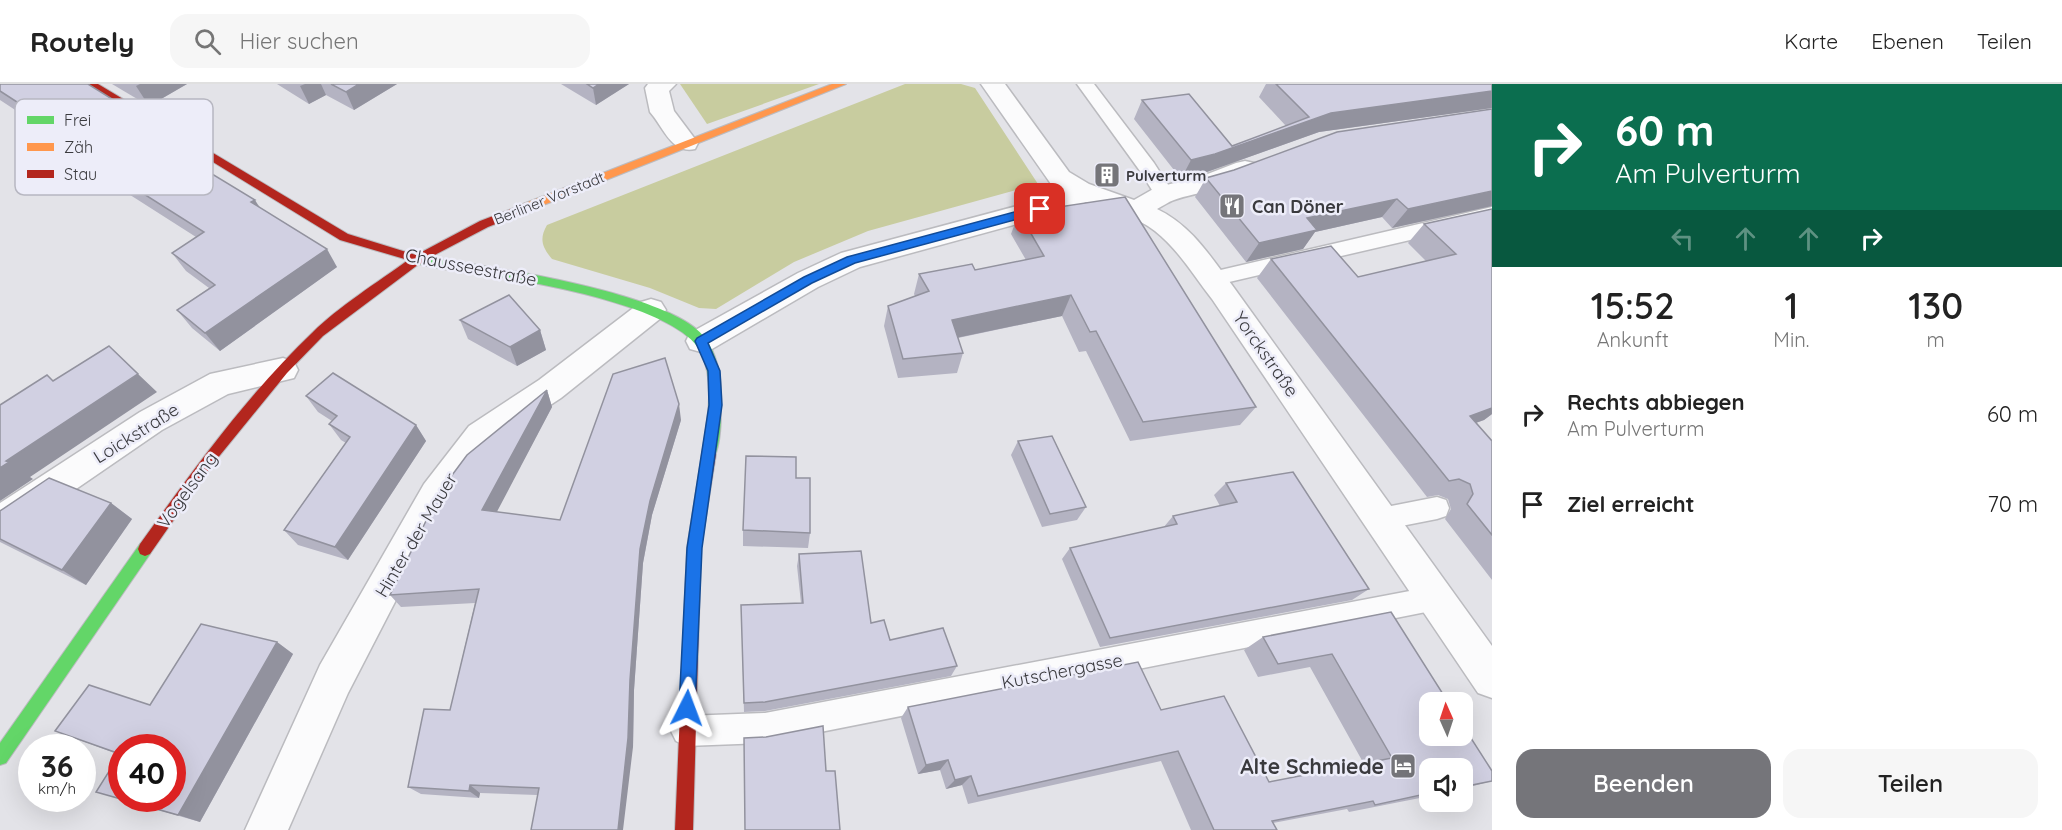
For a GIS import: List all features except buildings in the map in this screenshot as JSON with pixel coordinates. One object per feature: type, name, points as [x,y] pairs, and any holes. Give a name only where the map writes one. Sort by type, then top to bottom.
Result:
[{"type":"street","name":"Chausseestraße","points":[[91,84],[116,99]]},
{"type":"street","points":[[664,84],[657,88],[662,112],[686,143]]},
{"type":"street","name":"Berliner Vorstadt","points":[[416,260],[504,215],[841,84]]},
{"type":"street","name":"Yorckstraße","points":[[993,84],[1060,178],[1084,192],[1136,210],[1163,223],[1182,240],[1212,279],[1492,679]]},
{"type":"street","name":"Chausseestraße","points":[[213,158],[344,237],[416,260],[472,267],[539,280],[651,310],[688,327],[701,341]]},
{"type":"street","points":[[1136,210],[1164,194],[1213,181],[1266,161]]},
{"type":"street","points":[[684,830],[694,548],[716,405],[714,371],[701,341],[808,280],[851,260],[1063,204],[1084,192]]},
{"type":"street","name":"Vogelsang","points":[[0,758],[207,461],[283,370],[320,333],[416,260]]},
{"type":"street","name":"Hinter der Mauer","points":[[266,830],[334,679],[400,556],[449,477],[480,435],[550,390],[651,310]]},
{"type":"street","name":"Loickstraße","points":[[0,522],[151,421],[221,383],[283,370]]},
{"type":"lane","points":[[1085,84],[1147,167],[1164,194]]},
{"type":"lane","points":[[1212,279],[1492,214]]},
{"type":"lane","points":[[1381,519],[1437,508]]},
{"type":"lane","name":"Kutschergasse","points":[[686,731],[765,728],[1436,598]]},
{"type":"green space","points":[[680,84],[819,84],[707,124]]},
{"type":"green space","points":[[905,84],[961,84],[975,88],[1038,184],[868,231],[794,262],[716,309],[699,308],[650,288],[552,259],[544,247],[542,239],[547,225]]},
{"type":"traffic: fast","points":[[423,261],[486,270],[571,287],[652,311],[681,325],[700,340],[712,367],[715,381],[715,410],[709,454]]},
{"type":"traffic: fast","points":[[0,757],[145,549]]},
{"type":"traffic: slow","points":[[527,207],[841,84]]},
{"type":"traffic: jam","points":[[91,84],[116,99]]},
{"type":"traffic: jam","points":[[213,158],[344,237],[423,261]]},
{"type":"traffic: jam","points":[[145,549],[207,461],[283,370],[319,333],[416,260],[484,224],[527,207]]},
{"type":"traffic: jam","points":[[684,830],[694,548],[709,454]]},
{"type":"place","name":"Pulverturm","points":[[1107,175]]},
{"type":"place","name":"Can Döner","points":[[1232,206]]},
{"type":"place","name":"Alte Schmiede","points":[[1403,766]]},
{"type":"route","points":[[687,708],[694,548],[716,405],[714,371],[701,341],[808,280],[851,260],[1040,209]]}]
